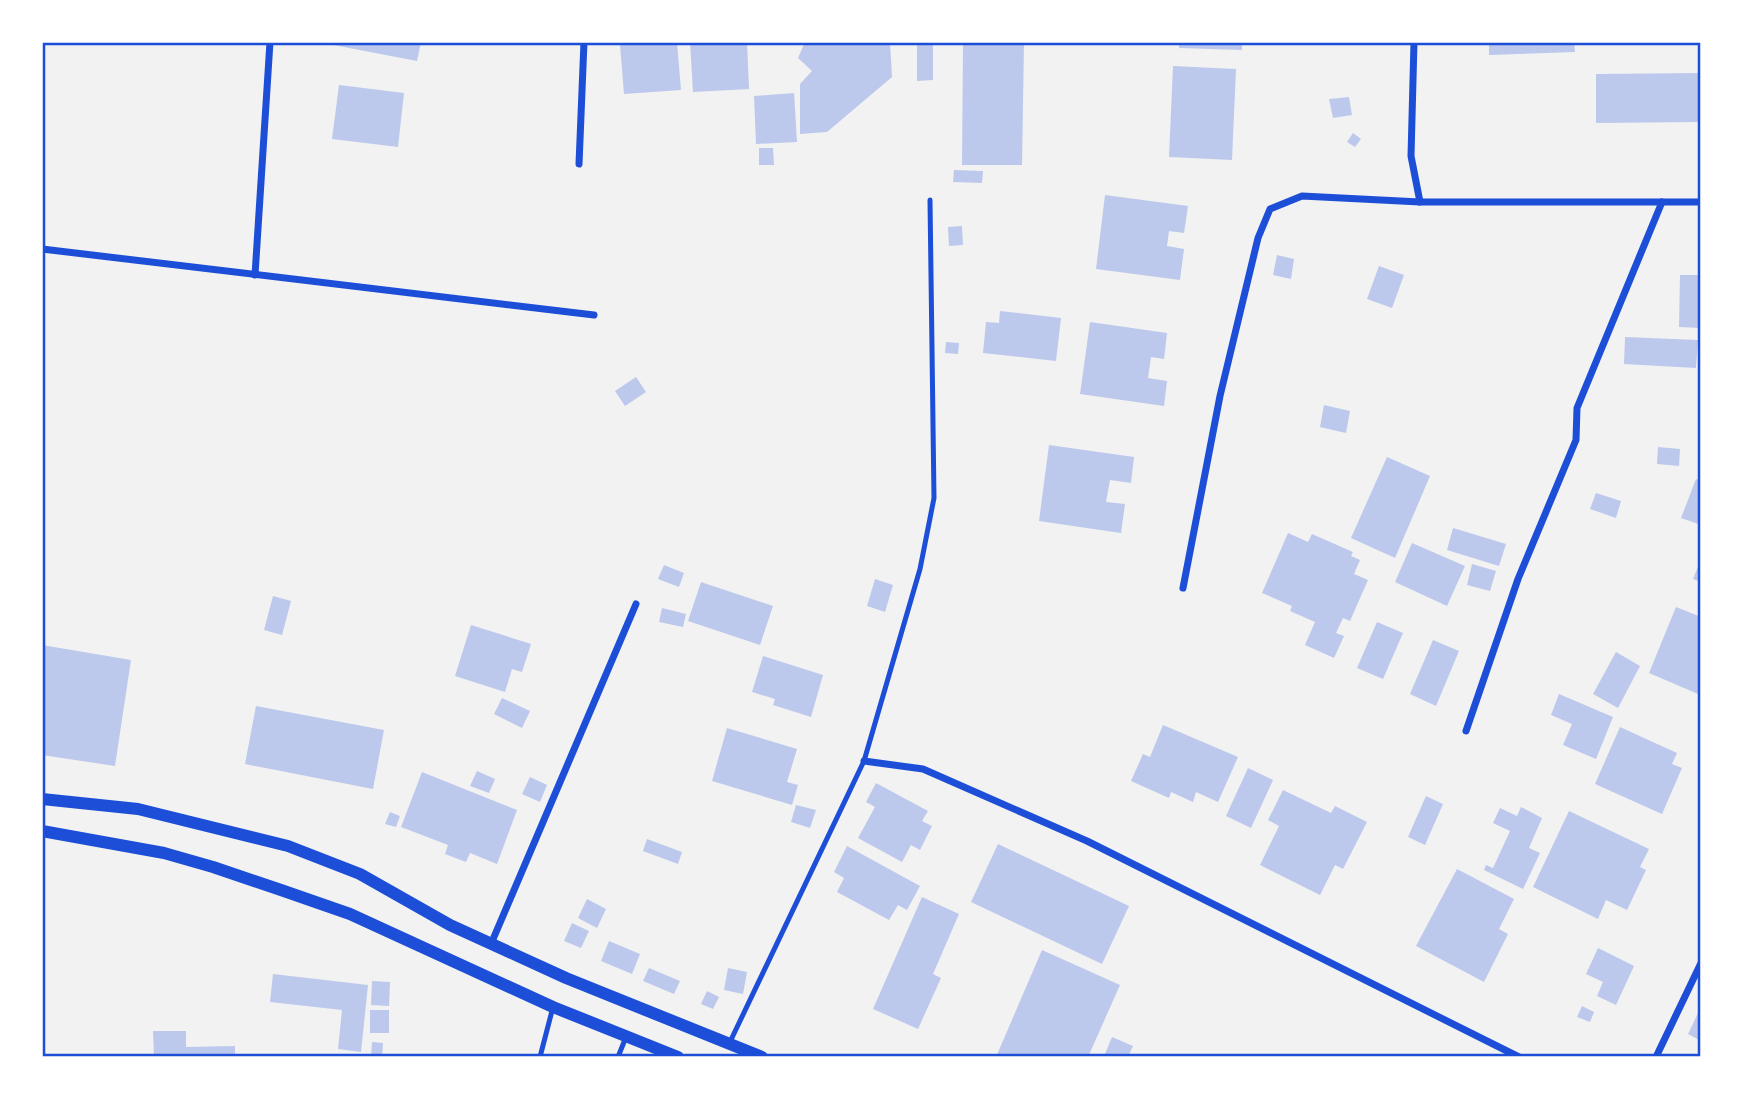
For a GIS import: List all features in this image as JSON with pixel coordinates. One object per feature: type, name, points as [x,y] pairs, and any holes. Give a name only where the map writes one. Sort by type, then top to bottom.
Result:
[{"type":"street","points":[[256,275],[270,42]]},
{"type":"street","points":[[579,164],[584,42]]},
{"type":"street","points":[[1414,42],[1411,156],[1420,202]]},
{"type":"street","points":[[1183,588],[1223,383],[1258,238],[1270,209],[1303,196],[1420,202],[1701,202]]},
{"type":"street","points":[[1466,731],[1518,579],[1576,440],[1577,408],[1662,202]]},
{"type":"street","points":[[42,249],[594,315]]},
{"type":"street","points":[[491,944],[636,604]]},
{"type":"street","points":[[864,761],[923,769],[1087,841],[1519,1057]]},
{"type":"street","points":[[42,799],[138,809],[288,846],[360,874],[450,925],[566,978],[762,1057]]},
{"type":"street","points":[[42,831],[164,853],[350,914],[553,1007],[678,1057]]},
{"type":"street","points":[[1657,1057],[1701,963]]},
{"type":"lane","points":[[729,1044],[864,761],[920,569],[934,498],[930,200]]},
{"type":"lane","points":[[540,1057],[553,1007]]},
{"type":"lane","points":[[618,1057],[627,1036]]},
{"type":"building","points":[[323,42],[421,42],[417,61]]},
{"type":"building","points":[[677,42],[681,90],[624,94],[620,45]]},
{"type":"building","points":[[690,42],[747,42],[749,89],[693,92]]},
{"type":"building","points":[[805,42],[890,42],[892,77],[827,132],[800,134],[800,84],[812,71],[798,58]]},
{"type":"building","points":[[917,42],[933,42],[933,80],[917,81]]},
{"type":"building","points":[[963,42],[1024,42],[1022,165],[962,165]]},
{"type":"building","points":[[1179,42],[1242,42],[1242,50],[1179,48]]},
{"type":"building","points":[[1489,42],[1574,42],[1575,52],[1489,55]]},
{"type":"building","points":[[1173,66],[1236,69],[1232,160],[1169,157]]},
{"type":"building","points":[[1701,73],[1701,122],[1596,123],[1596,74]]},
{"type":"building","points":[[339,85],[404,93],[398,147],[332,139]]},
{"type":"building","points":[[794,93],[797,142],[756,144],[754,96]]},
{"type":"building","points":[[1349,97],[1352,115],[1333,118],[1329,99]]},
{"type":"building","points":[[1353,133],[1361,139],[1355,147],[1347,142]]},
{"type":"building","points":[[759,148],[773,148],[774,165],[759,165]]},
{"type":"building","points":[[954,170],[983,171],[982,183],[953,182]]},
{"type":"building","points":[[1105,195],[1188,206],[1184,233],[1169,231],[1167,246],[1184,249],[1180,280],[1096,269]]},
{"type":"building","points":[[962,226],[963,245],[949,246],[948,227]]},
{"type":"building","points":[[1277,255],[1294,259],[1291,279],[1273,275]]},
{"type":"building","points":[[1379,266],[1404,275],[1392,308],[1367,299]]},
{"type":"building","points":[[1680,275],[1701,275],[1701,328],[1679,327]]},
{"type":"building","points":[[1000,311],[1061,318],[1056,361],[983,353],[986,322],[999,323]]},
{"type":"building","points":[[1090,322],[1167,333],[1164,359],[1151,357],[1148,378],[1167,381],[1164,406],[1080,394]]},
{"type":"building","points":[[1625,337],[1698,340],[1696,368],[1624,364]]},
{"type":"building","points":[[946,342],[959,343],[958,354],[945,353]]},
{"type":"building","points":[[636,377],[646,392],[625,406],[615,391]]},
{"type":"building","points":[[1324,405],[1350,411],[1346,433],[1320,427]]},
{"type":"building","points":[[1049,445],[1134,457],[1131,483],[1110,480],[1106,502],[1125,504],[1121,533],[1039,521]]},
{"type":"building","points":[[1658,447],[1680,449],[1679,466],[1657,464]]},
{"type":"building","points":[[1387,457],[1430,476],[1395,558],[1351,538]]},
{"type":"building","points":[[1696,479],[1701,481],[1701,525],[1681,518]]},
{"type":"building","points":[[1596,493],[1621,501],[1616,518],[1590,509]]},
{"type":"building","points":[[1453,528],[1506,544],[1499,566],[1447,550]]},
{"type":"building","points":[[1288,533],[1308,542],[1312,534],[1353,552],[1351,556],[1360,560],[1354,574],[1368,580],[1350,621],[1343,618],[1336,633],[1344,636],[1334,658],[1305,645],[1315,622],[1290,611],[1292,606],[1262,593]]},
{"type":"building","points":[[1412,543],[1465,566],[1447,606],[1395,582]]},
{"type":"building","points":[[1701,559],[1701,582],[1693,579]]},
{"type":"building","points":[[1472,564],[1496,571],[1490,591],[1467,585]]},
{"type":"building","points":[[664,565],[684,573],[679,587],[658,579]]},
{"type":"building","points":[[875,579],[893,585],[885,612],[867,606]]},
{"type":"building","points":[[701,582],[773,606],[760,645],[688,621]]},
{"type":"building","points":[[273,596],[291,601],[282,635],[264,630]]},
{"type":"building","points":[[1676,607],[1701,617],[1701,687],[1698,694],[1649,673]]},
{"type":"building","points":[[662,608],[686,614],[683,627],[659,622]]},
{"type":"building","points":[[1377,622],[1403,633],[1383,679],[1357,668]]},
{"type":"building","points":[[471,625],[531,644],[522,672],[512,669],[505,692],[455,676]]},
{"type":"building","points":[[1433,640],[1459,651],[1436,706],[1410,694]]},
{"type":"building","points":[[42,645],[131,660],[115,766],[42,755]]},
{"type":"building","points":[[1616,652],[1640,666],[1618,708],[1593,694]]},
{"type":"building","points":[[763,656],[823,675],[811,717],[773,705],[775,699],[752,692]]},
{"type":"building","points":[[1559,694],[1613,717],[1596,759],[1563,745],[1572,724],[1551,715]]},
{"type":"building","points":[[502,698],[530,711],[522,728],[494,714]]},
{"type":"building","points":[[256,706],[384,730],[373,789],[245,764]]},
{"type":"building","points":[[1163,725],[1238,757],[1218,802],[1196,792],[1193,802],[1171,792],[1169,798],[1131,781],[1143,754],[1150,757]]},
{"type":"building","points":[[1620,727],[1677,753],[1672,764],[1682,768],[1662,814],[1595,784]]},
{"type":"building","points":[[727,728],[797,749],[787,782],[798,785],[792,805],[712,781]]},
{"type":"building","points":[[1248,768],[1273,780],[1251,828],[1226,816]]},
{"type":"building","points":[[477,771],[495,779],[489,793],[470,786]]},
{"type":"building","points":[[422,772],[517,810],[497,864],[470,853],[466,862],[445,854],[448,845],[401,827]]},
{"type":"building","points":[[530,777],[547,785],[540,802],[522,794]]},
{"type":"building","points":[[876,783],[928,811],[922,821],[932,826],[920,850],[911,845],[902,862],[858,838],[875,807],[866,802]]},
{"type":"building","points":[[1283,790],[1331,813],[1335,806],[1367,822],[1343,869],[1335,865],[1320,895],[1260,865],[1279,826],[1268,820]]},
{"type":"building","points":[[1426,796],[1443,804],[1425,845],[1408,837]]},
{"type":"building","points":[[796,805],[816,810],[810,828],[791,822]]},
{"type":"building","points":[[1521,807],[1542,818],[1529,848],[1540,853],[1523,889],[1484,870],[1486,865],[1493,868],[1510,831],[1493,823],[1500,808],[1517,816]]},
{"type":"building","points":[[1569,811],[1649,849],[1640,867],[1646,870],[1627,910],[1606,900],[1598,919],[1533,887]]},
{"type":"building","points":[[390,812],[400,816],[396,827],[385,824]]},
{"type":"building","points":[[647,839],[682,852],[678,864],[643,851]]},
{"type":"building","points":[[998,844],[1129,906],[1102,964],[971,902]]},
{"type":"building","points":[[847,846],[920,886],[907,910],[898,905],[889,920],[837,892],[844,878],[834,872]]},
{"type":"building","points":[[1457,869],[1514,899],[1499,929],[1508,934],[1484,982],[1416,946]]},
{"type":"building","points":[[922,897],[959,914],[933,974],[941,978],[918,1029],[873,1009]]},
{"type":"building","points":[[587,899],[606,909],[597,928],[578,918]]},
{"type":"building","points":[[572,923],[589,931],[581,948],[564,941]]},
{"type":"building","points":[[609,941],[640,954],[632,974],[601,961]]},
{"type":"building","points":[[1598,948],[1634,966],[1616,1005],[1597,996],[1603,982],[1586,974]]},
{"type":"building","points":[[1042,950],[1120,985],[1088,1057],[996,1057]]},
{"type":"building","points":[[649,968],[680,981],[674,994],[643,981]]},
{"type":"building","points":[[728,968],[747,972],[743,994],[724,990]]},
{"type":"building","points":[[273,974],[368,985],[361,1052],[338,1049],[342,1010],[270,1002]]},
{"type":"building","points":[[372,981],[390,982],[389,1006],[371,1005]]},
{"type":"building","points":[[707,991],[719,997],[713,1009],[701,1004]]},
{"type":"building","points":[[1582,1006],[1594,1012],[1590,1022],[1577,1017]]},
{"type":"building","points":[[1701,1007],[1701,1041],[1688,1034]]},
{"type":"building","points":[[370,1010],[389,1010],[389,1033],[370,1033]]},
{"type":"building","points":[[153,1031],[186,1031],[186,1047],[235,1046],[235,1057],[154,1057]]},
{"type":"building","points":[[1112,1037],[1133,1046],[1128,1057],[1111,1057],[1105,1054]]},
{"type":"building","points":[[372,1042],[383,1043],[382,1057],[371,1057]]}]
